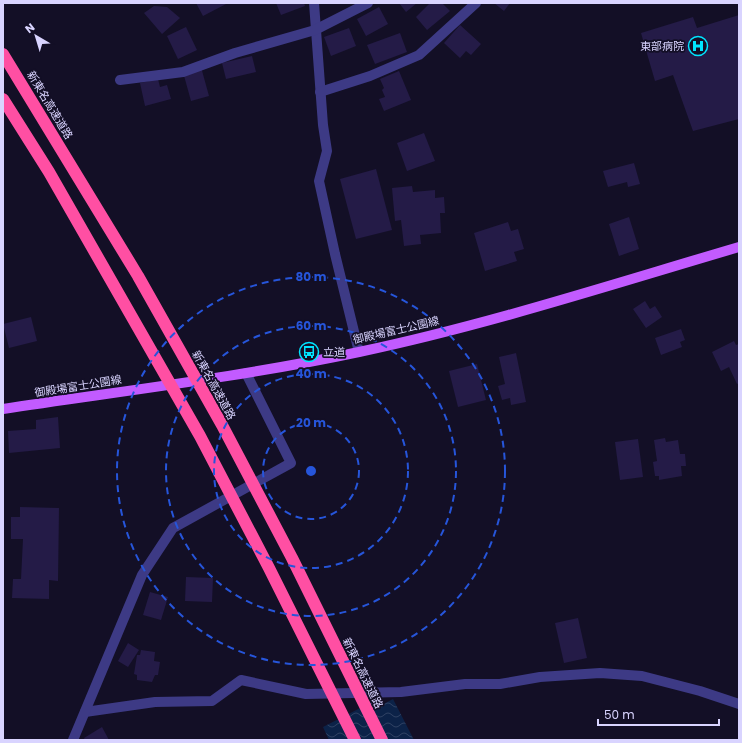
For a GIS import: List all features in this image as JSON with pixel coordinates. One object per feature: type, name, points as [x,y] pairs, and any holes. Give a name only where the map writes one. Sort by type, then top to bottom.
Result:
[{"type":"highway","name":"新東名高速道路","points":[[3,54],[138,276],[222,425],[292,558],[382,740]]},
{"type":"highway","points":[[3,99],[49,172],[200,436],[269,568],[355,740]]},
{"type":"main road","name":"御殿場富士公園線","points":[[3,409],[246,373],[359,352],[487,320],[739,247]]},
{"type":"street","points":[[314,3],[320,92],[327,152],[319,181],[359,352]]},
{"type":"street","points":[[120,80],[183,72],[235,53],[315,30],[368,3]]},
{"type":"street","points":[[320,92],[370,76],[418,55],[476,3]]},
{"type":"street","points":[[73,740],[142,575],[174,528],[291,463],[246,373]]},
{"type":"street","points":[[86,712],[155,702],[212,701],[241,680],[306,694],[401,692],[465,684],[500,684],[540,677],[600,673],[642,676],[700,690],[739,704]]},
{"type":"water","points":[[393,699],[414,740],[329,740],[323,727],[374,701],[378,707]]},
{"type":"building","points":[[196,3],[228,3],[203,16]]},
{"type":"building","points":[[276,3],[304,3],[305,6],[281,15]]},
{"type":"building","points":[[399,3],[417,3],[406,12]]},
{"type":"building","points":[[430,3],[442,3],[450,11],[427,30],[416,17]]},
{"type":"building","points":[[494,3],[510,3],[504,11]]},
{"type":"building","points":[[154,6],[167,7],[180,18],[162,34],[144,13]]},
{"type":"building","points":[[379,7],[388,24],[366,36],[357,19]]},
{"type":"building","points":[[739,15],[739,119],[693,131],[673,75],[655,81],[641,33],[693,17],[697,28]]},
{"type":"building","points":[[460,25],[481,44],[471,55],[466,51],[460,58],[444,43]]},
{"type":"building","points":[[186,27],[197,50],[178,59],[167,36]]},
{"type":"building","points":[[349,28],[356,46],[331,56],[324,37]]},
{"type":"building","points":[[400,33],[407,52],[375,64],[367,45]]},
{"type":"building","points":[[252,56],[256,72],[226,79],[222,63]]},
{"type":"building","points":[[201,67],[209,96],[191,101],[183,72]]},
{"type":"building","points":[[399,71],[411,100],[384,111],[379,99],[385,97],[382,90],[384,88],[380,79]]},
{"type":"building","points":[[158,79],[160,87],[167,85],[171,99],[145,106],[140,83]]},
{"type":"building","points":[[424,133],[435,161],[407,171],[397,143]]},
{"type":"building","points":[[634,163],[640,184],[628,187],[627,182],[608,187],[603,171]]},
{"type":"building","points":[[376,169],[392,230],[356,239],[340,179]]},
{"type":"building","points":[[412,186],[413,192],[435,190],[435,198],[444,197],[445,213],[440,213],[441,233],[420,235],[421,244],[404,246],[401,220],[395,221],[392,188]]},
{"type":"building","points":[[629,217],[639,249],[619,256],[609,224]]},
{"type":"building","points":[[508,222],[511,231],[518,229],[524,249],[514,252],[517,261],[485,271],[474,233]]},
{"type":"building","points":[[645,301],[650,309],[655,306],[662,317],[646,328],[633,309]]},
{"type":"building","points":[[31,317],[37,341],[9,348],[3,324]]},
{"type":"building","points":[[681,329],[685,340],[680,342],[682,347],[661,355],[655,338]]},
{"type":"building","points":[[734,341],[736,345],[739,344],[739,383],[737,384],[729,367],[721,371],[712,352]]},
{"type":"building","points":[[516,353],[526,402],[511,405],[510,398],[502,400],[498,386],[505,384],[499,357]]},
{"type":"building","points":[[477,364],[486,400],[458,407],[449,371]]},
{"type":"building","points":[[58,417],[60,448],[9,453],[8,431],[36,429],[36,420]]},
{"type":"building","points":[[665,438],[666,442],[678,440],[680,454],[685,454],[686,466],[681,466],[682,476],[659,480],[659,476],[655,476],[653,462],[657,461],[654,440]]},
{"type":"building","points":[[638,439],[643,477],[620,480],[615,442]]},
{"type":"building","points":[[20,507],[59,508],[58,581],[49,580],[49,599],[12,598],[13,579],[21,579],[23,539],[11,539],[11,517],[20,517]]},
{"type":"building","points":[[186,577],[213,578],[212,602],[185,601]]},
{"type":"building","points":[[150,592],[168,597],[161,620],[143,615]]},
{"type":"building","points":[[578,618],[587,658],[564,663],[555,623]]},
{"type":"building","points":[[128,643],[139,650],[128,667],[118,661]]},
{"type":"building","points":[[141,650],[155,652],[154,661],[160,662],[158,675],[155,675],[152,682],[137,680],[137,675],[134,674],[137,655],[140,655]]},
{"type":"building","points":[[102,727],[109,740],[85,740],[84,738]]},
{"type":"place","name":"東部病院","points":[[698,46]]},
{"type":"place","name":"立道","points":[[309,352]]}]
